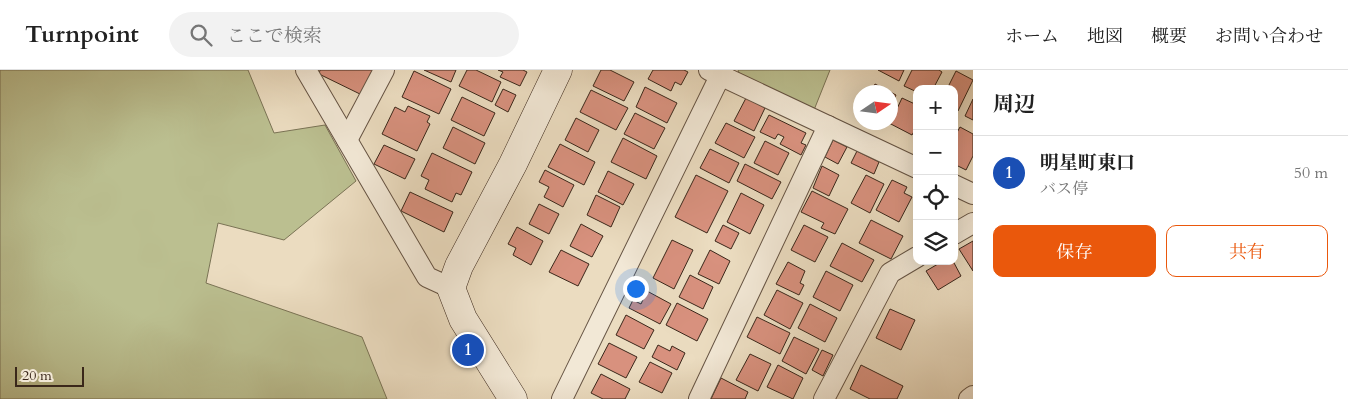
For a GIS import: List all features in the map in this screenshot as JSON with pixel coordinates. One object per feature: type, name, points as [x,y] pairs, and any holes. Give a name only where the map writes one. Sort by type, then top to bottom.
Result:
[{"type":"street","points":[[306,70],[427,277],[451,288]]},
{"type":"street","points":[[347,140],[384,70]]},
{"type":"street","points":[[513,399],[463,319],[451,288],[459,266],[513,164],[558,70]]},
{"type":"street","points":[[562,399],[717,72],[913,166]]},
{"type":"street","points":[[699,399],[828,126]]},
{"type":"street","points":[[958,187],[973,194]]},
{"type":"street","points":[[958,232],[973,223]]},
{"type":"street","points":[[824,399],[890,273],[913,259]]},
{"type":"street","points":[[969,399],[973,396]]},
{"type":"green space","points":[[0,70],[248,70],[274,133],[325,125],[356,181],[284,240],[218,223],[206,283],[362,337],[387,399],[0,399]]},
{"type":"green space","points":[[738,70],[830,70],[814,110],[741,78]]},
{"type":"building","points":[[320,70],[373,71],[362,95],[319,74]]},
{"type":"building","points":[[424,70],[456,70],[451,82]]},
{"type":"building","points":[[467,70],[476,70],[501,82],[492,102],[459,86]]},
{"type":"building","points":[[498,70],[523,70],[527,72],[520,86],[500,77],[503,72]]},
{"type":"building","points":[[601,70],[610,70],[634,82],[624,101],[593,86]]},
{"type":"building","points":[[653,70],[684,70],[688,72],[681,85],[675,82],[671,91],[648,79]]},
{"type":"building","points":[[878,70],[904,70],[899,81]]},
{"type":"building","points":[[912,70],[939,70],[942,72],[935,85],[913,85],[913,90],[904,86]]},
{"type":"building","points":[[414,71],[451,89],[439,114],[402,97]]},
{"type":"building","points":[[956,71],[973,80],[958,111],[958,85],[949,85]]},
{"type":"building","points":[[645,87],[677,103],[667,123],[636,107]]},
{"type":"building","points":[[503,89],[516,95],[508,112],[495,105]]},
{"type":"building","points":[[591,90],[628,108],[616,130],[580,112]]},
{"type":"building","points":[[462,97],[495,113],[484,136],[451,120]]},
{"type":"building","points":[[746,98],[765,108],[754,131],[734,121]]},
{"type":"building","points":[[902,98],[913,103],[912,135],[898,128],[898,107]]},
{"type":"building","points":[[973,99],[973,120],[965,116]]},
{"type":"building","points":[[408,106],[430,116],[427,122],[430,124],[417,151],[382,134],[395,107],[405,112]]},
{"type":"building","points":[[635,113],[665,128],[654,149],[624,134]]},
{"type":"building","points":[[769,115],[806,133],[801,143],[806,145],[801,155],[780,144],[784,137],[778,134],[775,139],[760,132]]},
{"type":"building","points":[[576,118],[599,130],[588,152],[565,140]]},
{"type":"building","points":[[726,123],[755,137],[744,158],[715,143]]},
{"type":"building","points":[[453,127],[485,143],[475,164],[443,148]]},
{"type":"building","points":[[960,127],[973,134],[973,156],[966,170],[958,166],[958,131]]},
{"type":"building","points":[[623,138],[657,156],[646,179],[611,162]]},
{"type":"building","points":[[833,140],[847,147],[838,164],[825,157]]},
{"type":"building","points":[[765,141],[789,153],[778,175],[754,163]]},
{"type":"building","points":[[560,144],[595,162],[584,185],[548,167]]},
{"type":"building","points":[[384,145],[415,159],[405,179],[374,164]]},
{"type":"building","points":[[710,149],[739,163],[729,183],[700,168]]},
{"type":"building","points":[[857,151],[879,162],[874,174],[851,163]]},
{"type":"building","points":[[432,153],[472,172],[461,195],[456,193],[452,202],[425,189],[429,180],[421,176]]},
{"type":"building","points":[[745,164],[781,182],[772,199],[737,181]]},
{"type":"building","points":[[822,166],[839,175],[829,196],[813,188]]},
{"type":"building","points":[[545,170],[574,185],[563,207],[544,197],[549,187],[539,182]]},
{"type":"building","points":[[608,171],[634,184],[623,205],[598,192]]},
{"type":"building","points":[[696,175],[728,191],[707,233],[675,217]]},
{"type":"building","points":[[866,175],[884,184],[870,213],[851,203]]},
{"type":"building","points":[[892,180],[907,187],[904,193],[912,197],[899,222],[876,210]]},
{"type":"building","points":[[812,191],[848,209],[835,234],[821,228],[824,223],[801,212]]},
{"type":"building","points":[[410,192],[453,212],[444,232],[401,211]]},
{"type":"building","points":[[741,193],[764,205],[750,234],[727,222]]},
{"type":"building","points":[[596,195],[620,207],[611,227],[587,215]]},
{"type":"building","points":[[539,204],[559,214],[549,234],[529,224]]},
{"type":"building","points":[[871,220],[903,236],[891,259],[859,243]]},
{"type":"building","points":[[581,224],[603,236],[592,257],[570,246]]},
{"type":"building","points":[[723,225],[739,233],[731,249],[715,241]]},
{"type":"building","points":[[804,225],[828,237],[815,262],[791,250]]},
{"type":"building","points":[[517,227],[543,241],[531,265],[513,255],[516,248],[508,244]]},
{"type":"building","points":[[672,240],[693,250],[674,289],[653,278]]},
{"type":"building","points":[[973,241],[973,271],[959,249]]},
{"type":"building","points":[[842,243],[874,260],[862,282],[830,266]]},
{"type":"building","points":[[561,250],[589,264],[578,286],[549,272]]},
{"type":"building","points":[[710,250],[730,261],[719,284],[698,274]]},
{"type":"building","points":[[788,262],[805,271],[800,283],[804,285],[799,295],[776,284]]},
{"type":"building","points":[[936,265],[955,265],[961,276],[938,290],[926,271]]},
{"type":"building","points":[[826,271],[853,285],[840,311],[813,297]]},
{"type":"building","points":[[690,275],[713,287],[703,309],[679,297]]},
{"type":"building","points":[[777,290],[803,303],[790,329],[764,315]]},
{"type":"building","points":[[647,291],[671,304],[660,324],[629,308],[633,300],[641,304]]},
{"type":"building","points":[[677,303],[708,319],[697,341],[666,325]]},
{"type":"building","points":[[810,304],[837,318],[825,342],[798,328]]},
{"type":"building","points":[[890,309],[915,320],[901,350],[876,338]]},
{"type":"building","points":[[626,315],[654,330],[644,349],[616,335]]},
{"type":"building","points":[[757,317],[790,333],[780,354],[747,337]]},
{"type":"building","points":[[794,337],[819,349],[806,374],[782,361]]},
{"type":"building","points":[[609,343],[637,357],[626,378],[598,364]]},
{"type":"building","points":[[658,345],[670,351],[672,346],[685,353],[677,370],[652,357]]},
{"type":"building","points":[[822,350],[833,355],[823,376],[812,370]]},
{"type":"building","points":[[750,354],[771,364],[758,391],[736,380]]},
{"type":"building","points":[[650,362],[672,373],[662,393],[639,382]]},
{"type":"building","points":[[778,365],[803,378],[793,399],[767,387]]},
{"type":"building","points":[[861,365],[903,386],[897,399],[870,399],[850,389]]},
{"type":"building","points":[[601,374],[630,389],[625,399],[603,399],[591,393]]},
{"type":"building","points":[[721,378],[748,392],[745,399],[711,399]]},
{"type":"place","name":"明星町東口","points":[[468,350]]}]
